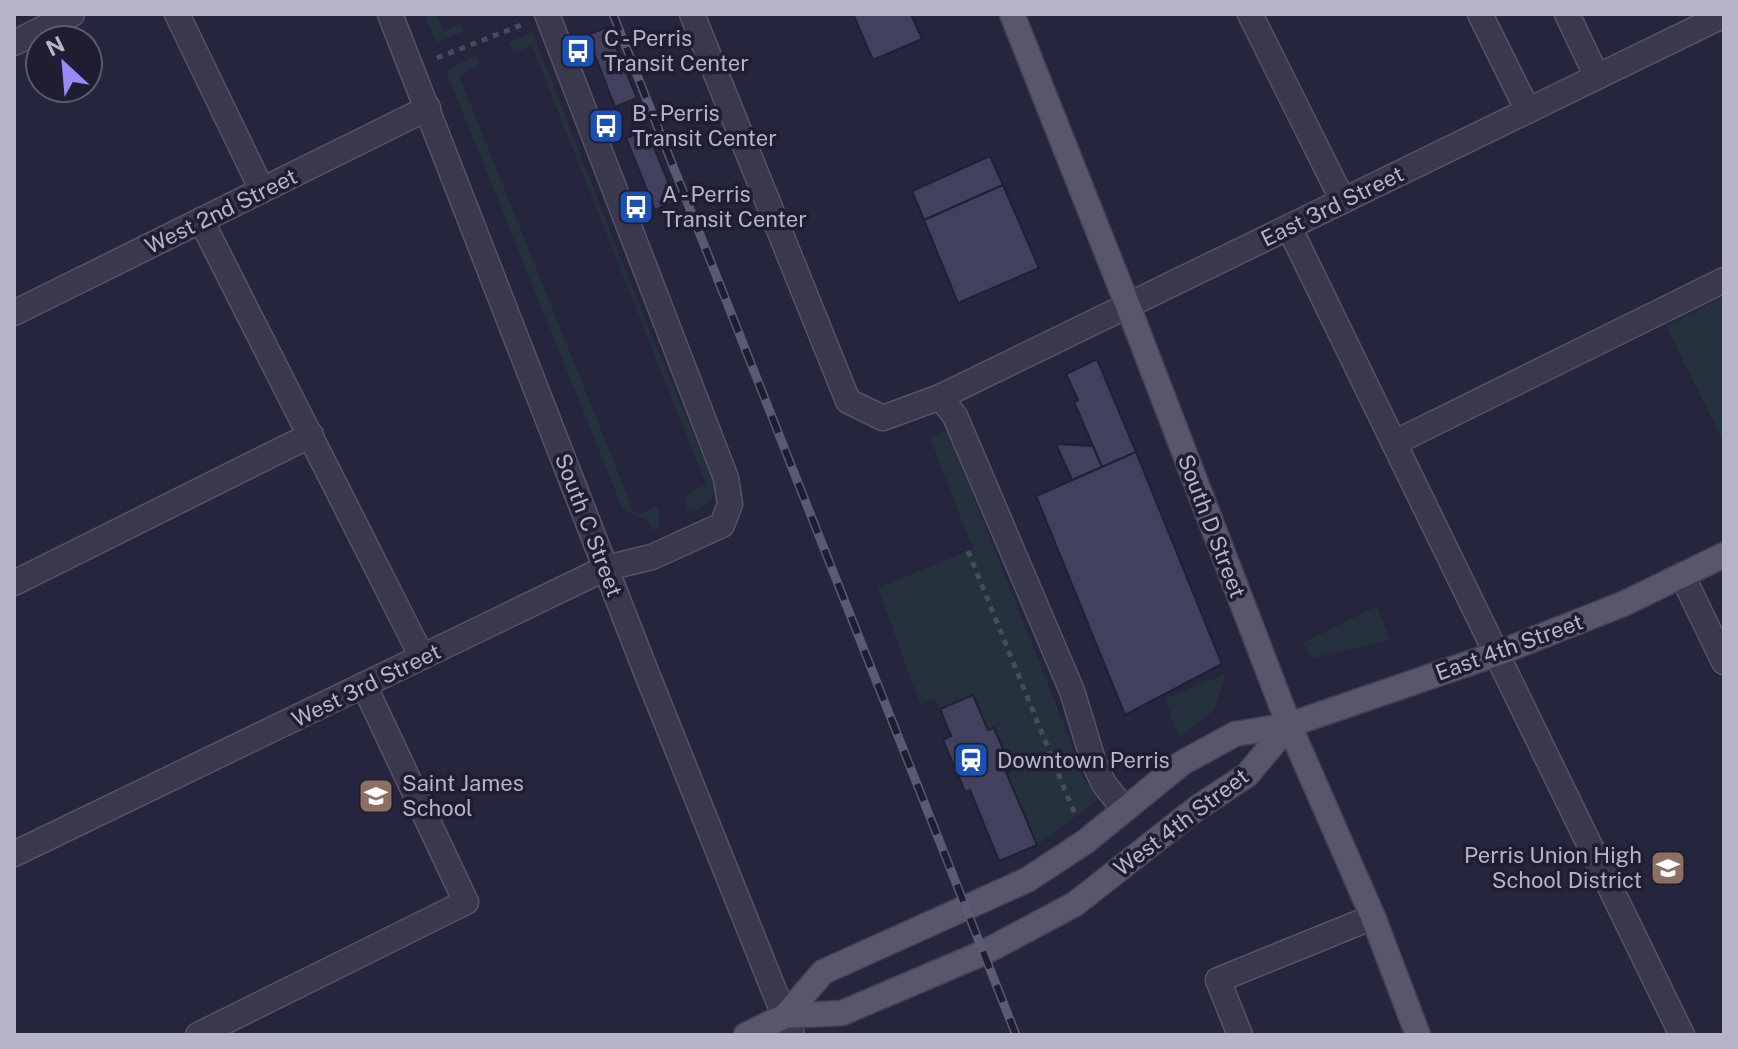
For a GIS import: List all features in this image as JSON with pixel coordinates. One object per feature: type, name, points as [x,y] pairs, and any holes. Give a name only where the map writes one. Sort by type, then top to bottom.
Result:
[{"type":"main road","name":"South D Street","points":[[1012,14],[1289,725],[1373,917],[1418,1035]]},
{"type":"main road","name":"East 4th Street","points":[[1289,725],[1496,654],[1623,604],[1724,555]]},
{"type":"main road","name":"West 4th Street","points":[[788,1025],[823,972],[1027,880],[1085,842],[1182,763],[1235,734],[1289,725]]},
{"type":"main road","name":"West 4th Street","points":[[746,1035],[842,1013],[983,953],[1075,904],[1197,808],[1247,775],[1289,725]]},
{"type":"street","points":[[14,43],[72,14]]},
{"type":"street","points":[[177,14],[262,190]]},
{"type":"street","name":"South C Street","points":[[390,14],[788,1025]]},
{"type":"street","name":"East 3rd Street","points":[[692,14],[848,401],[883,418],[940,397],[1724,15]]},
{"type":"street","points":[[1250,14],[1343,201]]},
{"type":"street","points":[[1480,14],[1528,111]]},
{"type":"street","points":[[1567,14],[1597,77]]},
{"type":"street","name":"West 3rd Street","points":[[14,854],[606,568],[652,557],[722,525],[730,504],[726,478],[538,18]]},
{"type":"street","name":"West 2nd Street","points":[[14,313],[428,108]]},
{"type":"street","points":[[201,220],[422,657]]},
{"type":"street","points":[[1289,227],[1682,1035]]},
{"type":"street","points":[[1394,443],[1724,280]]},
{"type":"street","points":[[940,397],[955,416],[1072,691],[1094,763],[1104,784],[1124,809]]},
{"type":"street","points":[[14,583],[311,435]]},
{"type":"street","points":[[1682,575],[1724,662]]},
{"type":"street","points":[[198,1035],[466,902],[364,685]]},
{"type":"street","points":[[1240,1035],[1218,980],[1373,917]]},
{"type":"path","points":[[437,58],[538,18]]},
{"type":"path","points":[[968,551],[1069,805],[1080,821]]},
{"type":"shaded area","points":[[425,14],[436,14],[443,31],[462,23],[464,31],[436,43]]},
{"type":"shaded area","points":[[532,32],[654,342],[714,483],[709,501],[692,512],[687,509],[685,497],[706,484],[532,46],[515,52],[510,46],[510,42]]},
{"type":"shaded area","points":[[472,57],[477,58],[479,64],[459,76],[634,512],[638,514],[657,506],[660,514],[658,528],[652,531],[647,520],[623,510],[446,71]]},
{"type":"shaded area","points":[[1724,297],[1724,443],[1666,326]]},
{"type":"shaded area","points":[[943,431],[949,435],[1082,775],[1097,800],[1037,845],[1006,772],[1012,769],[994,729],[988,730],[973,695],[940,709],[935,699],[920,704],[878,588],[973,549],[930,438]]},
{"type":"shaded area","points":[[1377,606],[1390,640],[1312,658],[1303,643]]},
{"type":"shaded area","points":[[1226,674],[1214,710],[1179,738],[1165,698]]},
{"type":"building","points":[[853,14],[911,14],[922,39],[873,60]]},
{"type":"building","points":[[608,27],[637,98],[615,107],[587,35]]},
{"type":"building","points":[[647,130],[676,201],[655,210],[626,138]]},
{"type":"building","points":[[990,156],[1003,185],[924,220],[912,191]]},
{"type":"building","points":[[1003,185],[1039,268],[958,303],[924,220]]},
{"type":"building","points":[[1097,359],[1136,452],[1102,467],[1074,402],[1078,400],[1066,374]]},
{"type":"building","points":[[1056,444],[1093,446],[1102,467],[1072,480]]},
{"type":"building","points":[[1136,452],[1222,664],[1125,715],[1036,496]]},
{"type":"building","points":[[973,695],[988,730],[994,728],[1012,770],[1006,772],[1037,845],[999,861],[970,790],[965,792],[943,740],[951,736],[940,709]]},
{"type":"railway","points":[[613,14],[1016,1035]]},
{"type":"place","name":"C - Perris Transit Center","points":[[578,51]]},
{"type":"place","name":"B - Perris Transit Center","points":[[606,126]]},
{"type":"place","name":"A - Perris Transit Center","points":[[636,207]]},
{"type":"place","name":"Downtown Perris","points":[[971,760]]},
{"type":"place","name":"Saint James School","points":[[376,796]]},
{"type":"place","name":"Perris Union High School District","points":[[1668,868]]}]
